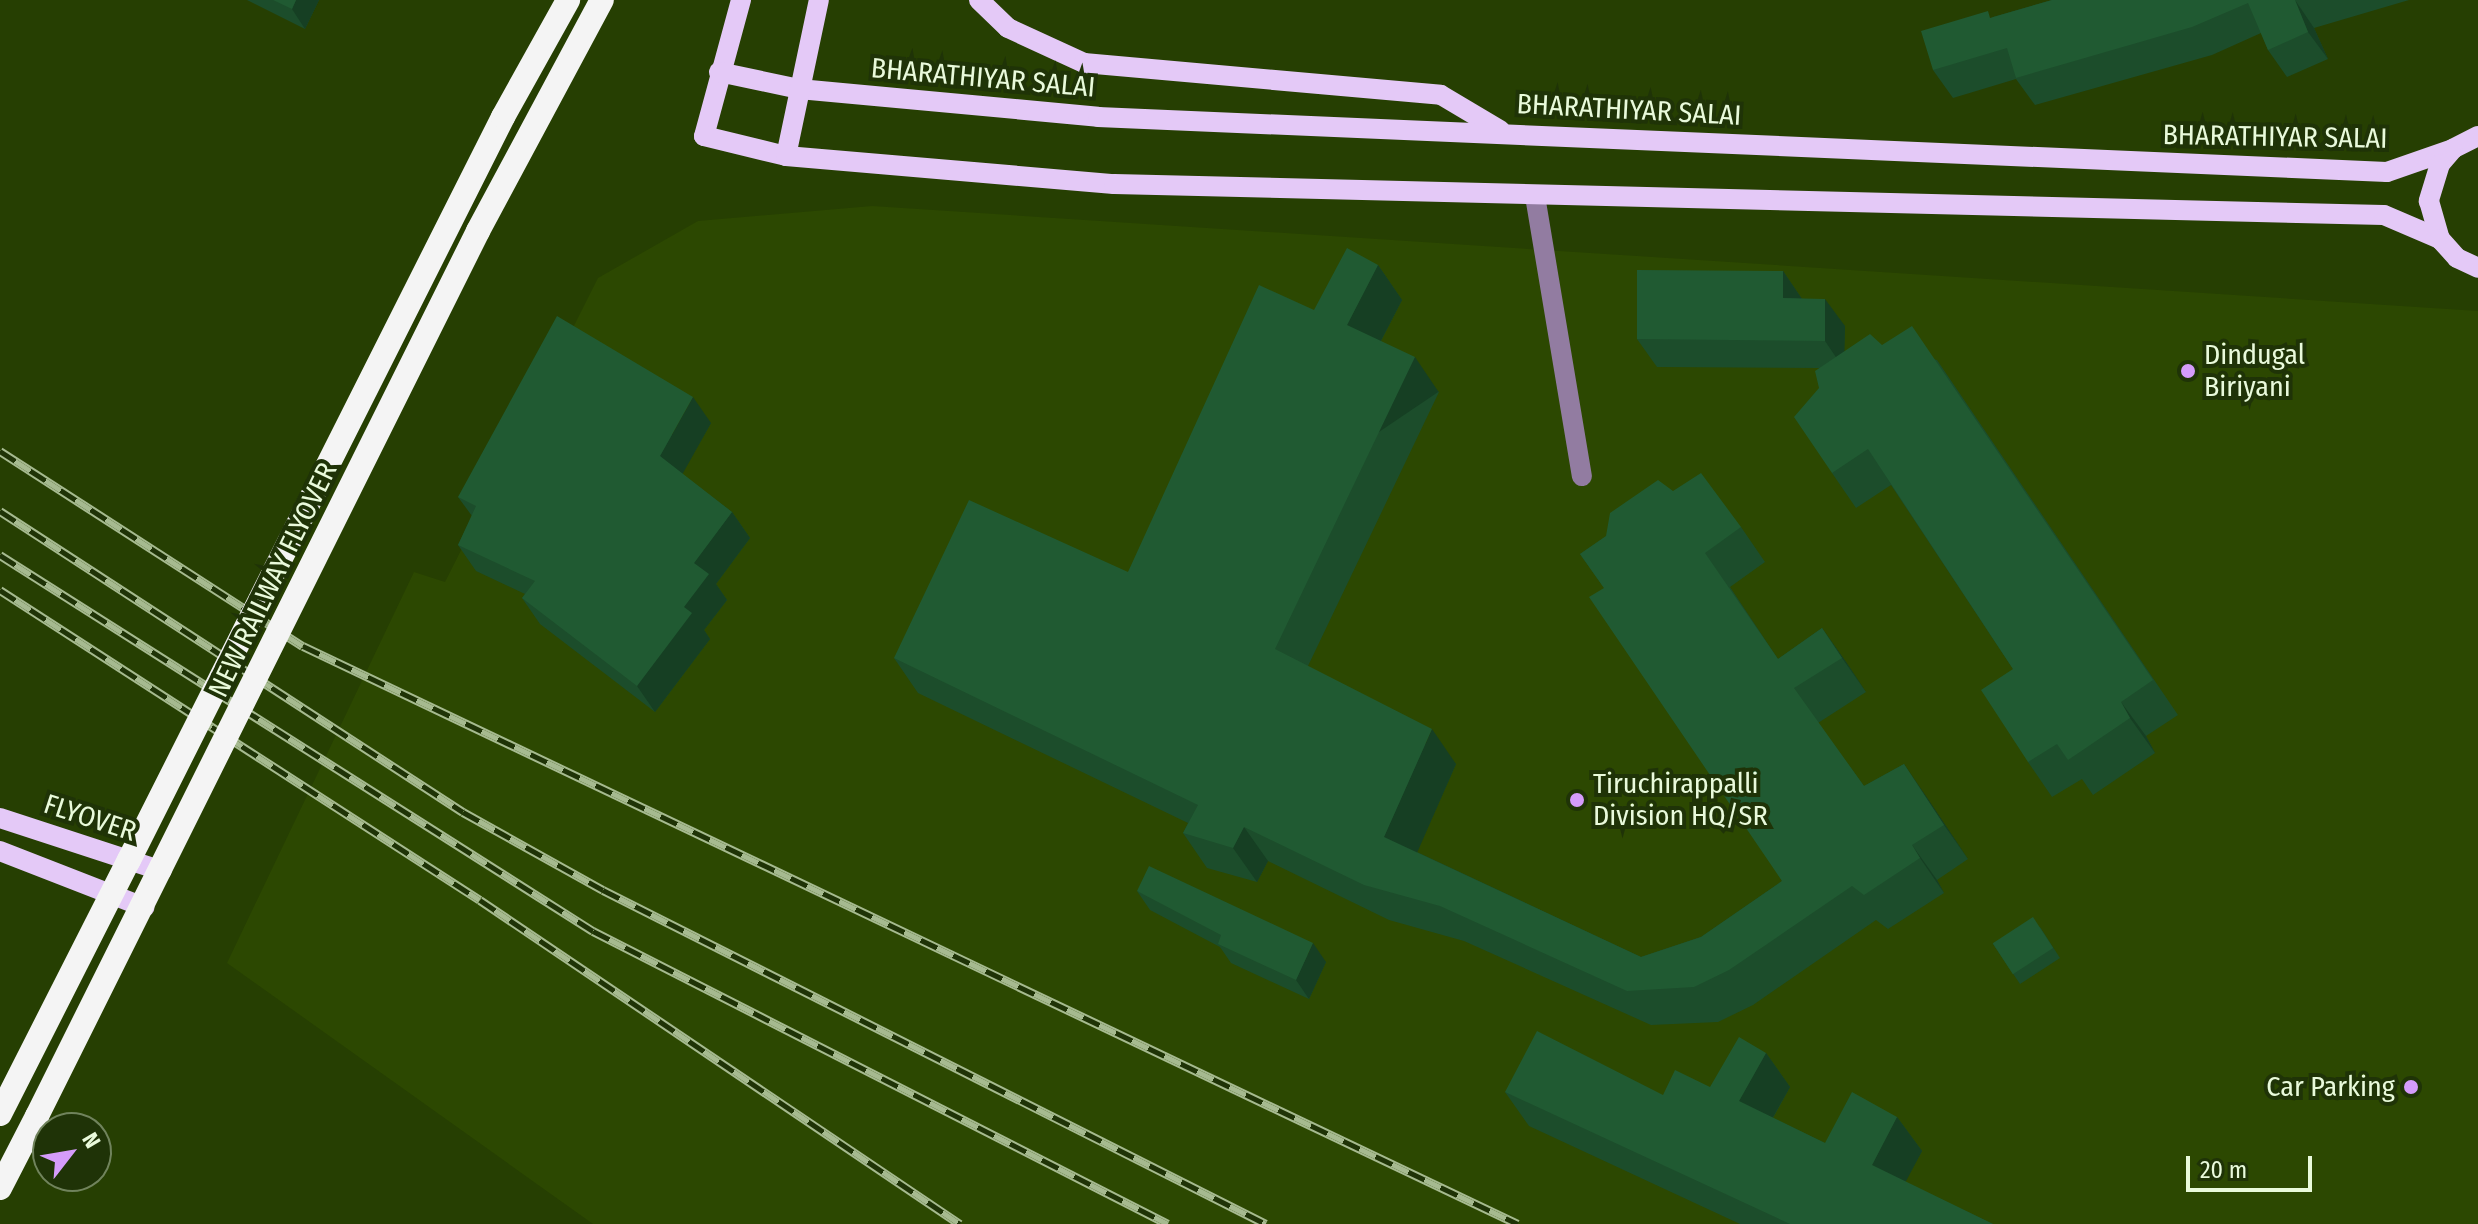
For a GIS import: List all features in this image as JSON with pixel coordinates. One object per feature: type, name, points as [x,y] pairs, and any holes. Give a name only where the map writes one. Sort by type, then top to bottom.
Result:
[{"type":"highway","name":"NEW RAILWAY FLYOVER","points":[[0,1114],[90,944],[109,896],[496,131],[568,0]]},
{"type":"highway","name":"NEW RAILWAY FLYOVER","points":[[0,1188],[144,907],[492,205],[602,0]]},
{"type":"main road","points":[[741,0],[704,136],[786,156],[1114,184],[2384,215],[2440,239]]},
{"type":"main road","points":[[786,156],[819,0]]},
{"type":"main road","points":[[979,0],[1008,28],[1084,63],[1441,95],[1505,133]]},
{"type":"main road","name":"BHARATHIYAR SALAI","points":[[719,72],[799,89],[1098,117],[2387,172],[2453,149],[2478,136]]},
{"type":"main road","points":[[2453,149],[2432,181],[2432,222],[2440,239],[2457,258],[2478,268]]},
{"type":"main road","name":"FLYOVER","points":[[0,818],[162,871]]},
{"type":"main road","points":[[0,851],[109,896],[144,907]]},
{"type":"street","points":[[1535,196],[1582,476]]},
{"type":"shaded area","points":[[872,206],[2478,311],[2478,1224],[593,1224],[227,963],[414,572],[445,582],[598,278],[698,221]]},
{"type":"building","points":[[273,0],[296,0],[292,9]]},
{"type":"building","points":[[2052,0],[2295,0],[2308,32],[2268,50],[2248,3],[2192,27],[2016,78],[2007,48],[1933,70],[1921,31],[1988,11],[1990,18]]},
{"type":"building","points":[[1347,248],[1378,265],[1347,325],[1415,357],[1275,649],[1432,729],[1384,837],[1641,957],[1701,937],[1782,881],[1589,597],[1604,588],[1580,554],[1606,536],[1610,513],[1658,480],[1673,491],[1701,473],[1741,527],[1705,553],[1778,659],[1822,628],[1842,658],[1794,688],[1864,786],[1904,764],[1944,825],[1912,845],[1920,858],[1864,895],[1852,886],[1729,970],[1694,987],[1627,991],[1440,906],[1364,885],[1244,827],[1233,848],[1183,833],[1198,805],[894,658],[969,500],[1128,572],[1259,285],[1314,310]]},
{"type":"building","points":[[1637,270],[1783,271],[1783,298],[1825,299],[1825,341],[1637,339]]},
{"type":"building","points":[[557,316],[693,397],[660,456],[732,512],[694,563],[709,574],[684,607],[692,613],[637,686],[522,598],[535,581],[458,545],[476,506],[458,497]]},
{"type":"building","points":[[1912,326],[2153,680],[2121,702],[2130,718],[2068,760],[2057,744],[2028,762],[1981,690],[2013,669],[1868,449],[1832,473],[1794,417],[1819,388],[1815,371],[1870,334],[1882,345]]},
{"type":"building","points":[[1149,866],[1313,943],[1296,980],[1218,944],[1221,935],[1137,891]]},
{"type":"building","points":[[2033,917],[2053,948],[2013,974],[1993,943]]},
{"type":"building","points":[[1537,1031],[1663,1095],[1675,1070],[1710,1087],[1739,1037],[1766,1053],[1739,1101],[1825,1143],[1852,1092],[1897,1117],[1872,1165],[1993,1224],[1790,1224],[1505,1092]]},
{"type":"railway","points":[[0,451],[303,646],[1518,1224]]},
{"type":"railway","points":[[0,511],[463,812],[603,890],[1266,1224]]},
{"type":"railway","points":[[0,555],[593,931],[1168,1224]]},
{"type":"railway","points":[[0,590],[480,900],[960,1224]]},
{"type":"place","name":"Dindugal Biriyani","points":[[2188,371]]},
{"type":"place","name":"Tiruchirappalli Division HQ/SR","points":[[1577,800]]},
{"type":"place","name":"Car Parking","points":[[2411,1087]]}]
